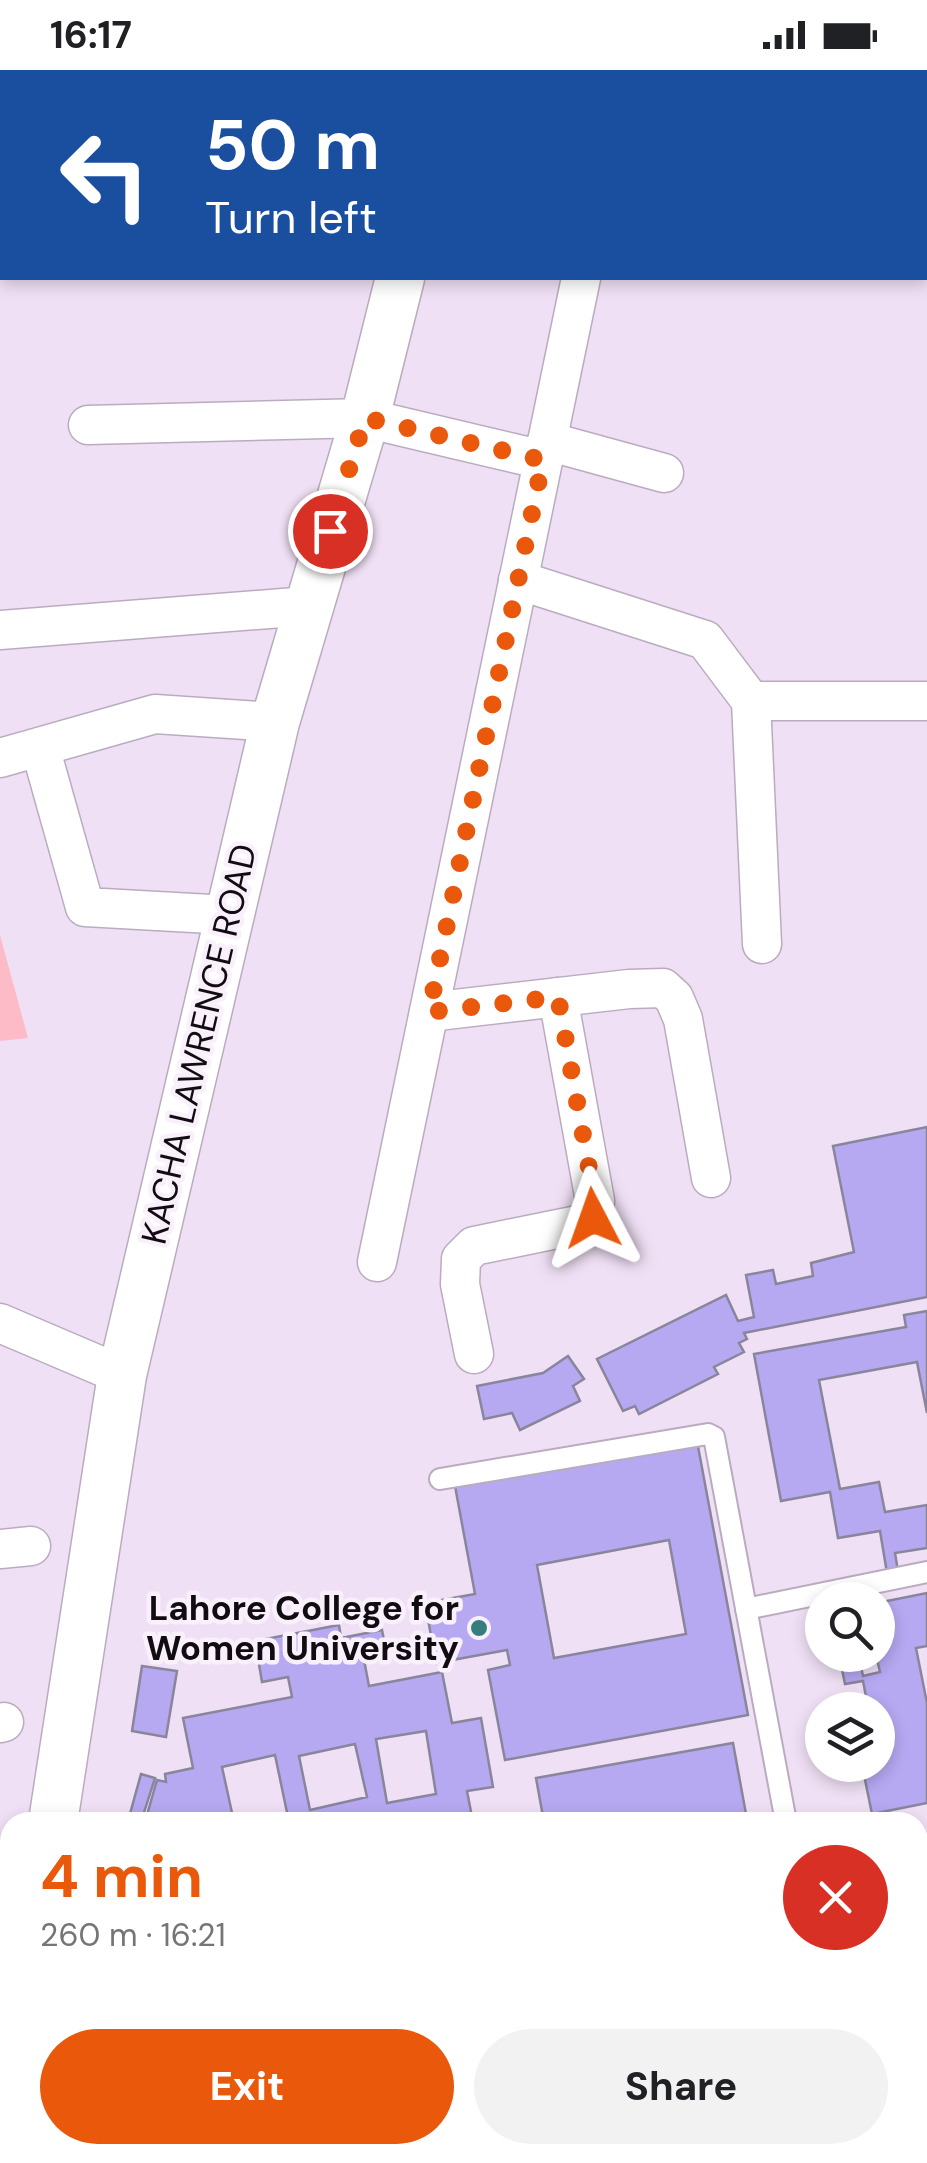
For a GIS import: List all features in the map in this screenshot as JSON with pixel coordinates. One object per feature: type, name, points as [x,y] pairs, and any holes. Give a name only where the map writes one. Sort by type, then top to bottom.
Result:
[{"type":"street","name":"KACHA LAWRENCE ROAD","points":[[56,1812],[122,1374],[275,722],[365,418],[400,280]]},
{"type":"street","points":[[377,1262],[581,280]]},
{"type":"street","points":[[88,424],[365,418],[664,474]]},
{"type":"street","points":[[518,580],[705,640],[751,701],[762,944]]},
{"type":"street","points":[[0,630],[308,606]]},
{"type":"street","points":[[751,701],[927,702]]},
{"type":"street","points":[[0,758],[154,714],[275,722]]},
{"type":"street","points":[[40,747],[85,907],[229,915]]},
{"type":"street","points":[[429,1012],[663,988],[674,998],[683,1019],[711,1178]]},
{"type":"street","points":[[474,1354],[460,1284],[461,1259],[474,1246],[578,1225],[593,1218],[595,1201],[558,997]]},
{"type":"street","points":[[0,1324],[122,1374]]},
{"type":"lane","points":[[440,1479],[708,1434],[716,1441],[784,1812]]},
{"type":"lane","points":[[746,1609],[927,1572]]},
{"type":"shaded area","points":[[0,935],[28,1038],[0,1041]]},
{"type":"building","points":[[927,1127],[927,1297],[744,1333],[747,1339],[739,1343],[744,1352],[714,1367],[718,1374],[639,1414],[635,1406],[623,1411],[597,1359],[726,1295],[738,1321],[754,1317],[746,1275],[773,1270],[776,1284],[813,1276],[811,1263],[854,1252],[833,1146]]},
{"type":"building","points":[[927,1311],[927,1413],[917,1362],[819,1380],[840,1489],[879,1482],[885,1512],[927,1505],[927,1548],[895,1553],[898,1571],[887,1573],[880,1531],[838,1538],[830,1492],[781,1501],[754,1354],[906,1327],[904,1315]]},
{"type":"building","points":[[568,1356],[584,1379],[573,1386],[580,1401],[520,1430],[512,1413],[484,1419],[477,1386],[543,1373]]},
{"type":"building","points":[[697,1441],[748,1715],[505,1760],[488,1670],[510,1665],[507,1650],[436,1663],[425,1603],[475,1594],[455,1486]],"holes":[[[669,1540],[686,1634],[554,1658],[537,1565]]]},
{"type":"building","points":[[927,1593],[927,1646],[916,1648],[927,1703],[927,1803],[872,1812],[865,1782],[895,1782],[895,1692],[865,1692],[863,1681],[845,1684],[843,1672],[862,1672],[863,1676],[895,1672],[895,1599]]},
{"type":"building","points":[[339,1625],[341,1638],[382,1630],[387,1656],[364,1660],[369,1686],[442,1672],[452,1723],[481,1718],[493,1787],[467,1791],[471,1812],[287,1812],[275,1755],[222,1767],[232,1812],[148,1812],[157,1780],[166,1782],[165,1774],[193,1768],[183,1718],[292,1697],[288,1677],[262,1682],[255,1641]],"holes":[[[426,1731],[436,1794],[387,1803],[376,1739]],[[355,1744],[367,1797],[310,1810],[299,1756]]]},
{"type":"building","points":[[142,1666],[177,1671],[166,1737],[132,1731]]},
{"type":"building","points":[[733,1743],[746,1812],[542,1812],[536,1778]]},
{"type":"building","points":[[141,1774],[155,1778],[144,1812],[130,1812]]},
{"type":"place","name":"Lahore College for Women University","points":[[479,1628]]},
{"type":"route","points":[[330,531],[365,418],[543,460],[429,1012],[558,997],[595,1201],[593,1218]]}]
